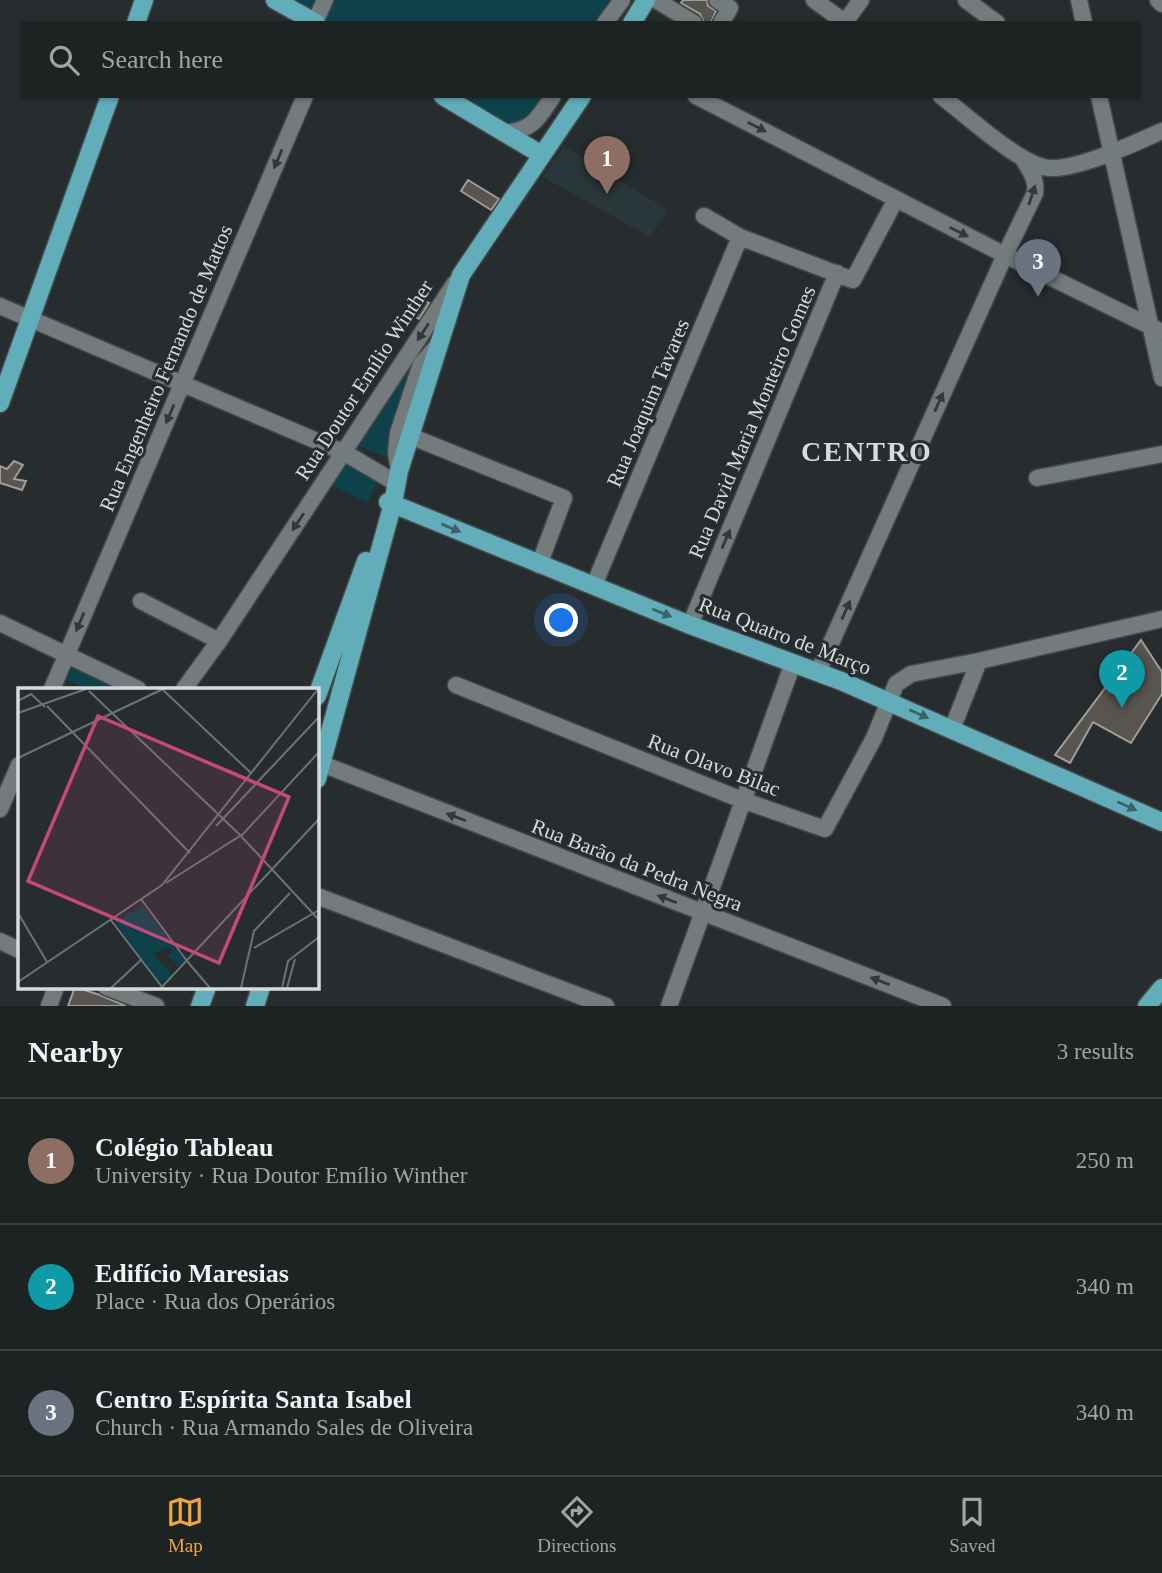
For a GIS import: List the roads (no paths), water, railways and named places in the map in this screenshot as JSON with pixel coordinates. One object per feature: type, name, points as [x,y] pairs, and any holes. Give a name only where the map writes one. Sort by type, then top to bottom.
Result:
[{"type":"main road","points":[[137,21],[144,0]]},
{"type":"main road","points":[[275,0],[312,21]]},
{"type":"main road","points":[[633,21],[646,0]]},
{"type":"main road","points":[[0,403],[109,98]]},
{"type":"main road","points":[[446,98],[542,155]]},
{"type":"main road","name":"Rua Doutor Emílio Winther","points":[[461,275],[581,98]]},
{"type":"main road","points":[[318,769],[322,744],[394,491],[461,275]]},
{"type":"main road","points":[[318,693],[394,491]]},
{"type":"main road","name":"Rua Quatro de Março","points":[[394,491],[539,565],[818,672],[1162,822]]},
{"type":"main road","points":[[200,1006],[207,988]]},
{"type":"main road","points":[[255,1006],[261,988]]},
{"type":"main road","points":[[1146,1006],[1162,988]]},
{"type":"street","points":[[316,21],[324,0]]},
{"type":"street","points":[[607,21],[622,0]]},
{"type":"street","points":[[656,0],[691,21]]},
{"type":"street","points":[[717,0],[730,8],[722,21]]},
{"type":"street","points":[[814,0],[843,21]]},
{"type":"street","points":[[847,21],[861,0]]},
{"type":"street","points":[[966,0],[994,21]]},
{"type":"street","points":[[1079,0],[1084,21]]},
{"type":"street","points":[[1158,0],[1162,4]]},
{"type":"street","name":"Rua Engenheiro Fernando de Mattos","points":[[59,687],[65,656],[304,98]]},
{"type":"street","points":[[503,133],[528,128],[551,98]]},
{"type":"street","points":[[700,98],[1005,256],[1158,325]]},
{"type":"street","points":[[944,98],[1023,159],[1046,168],[1059,168],[1114,152],[1162,131]]},
{"type":"street","points":[[1100,98],[1158,325],[1162,378]]},
{"type":"street","points":[[818,672],[1035,193],[1034,176],[1023,159]]},
{"type":"street","points":[[704,216],[740,237],[853,280],[896,199]]},
{"type":"street","name":"Rua Joaquim Tavares","points":[[594,585],[740,237]]},
{"type":"street","name":"Rua David Maria Monteiro Gomes","points":[[690,625],[837,273]]},
{"type":"street","name":"Rua Doutor Emílio Winther","points":[[185,688],[345,453],[461,275]]},
{"type":"street","name":"Rua Quatro de Março","points":[[0,306],[345,453],[394,491]]},
{"type":"street","points":[[394,491],[398,433],[421,364],[438,345]]},
{"type":"street","points":[[410,436],[565,498],[539,565]]},
{"type":"street","points":[[1037,478],[1162,454]]},
{"type":"street","points":[[141,601],[219,641]]},
{"type":"street","points":[[888,701],[896,684],[911,674],[1162,619]]},
{"type":"street","points":[[0,623],[136,688]]},
{"type":"street","points":[[951,729],[979,661]]},
{"type":"street","points":[[668,1006],[793,663]]},
{"type":"street","name":"Rua Olavo Bilac","points":[[456,685],[742,800],[825,829],[874,738],[888,701]]},
{"type":"street","points":[[0,809],[18,767]]},
{"type":"street","name":"Rua Barão da Pedra Negra","points":[[318,769],[943,1006]]},
{"type":"street","points":[[318,896],[606,1006]]},
{"type":"street","points":[[0,941],[18,950]]},
{"type":"street","points":[[49,1006],[56,988]]},
{"type":"street","points":[[109,988],[156,1006]]},
{"type":"place","name":"Colégio Tableau","points":[[607,194]]},
{"type":"place","name":"Centro Espírita Santa Isabel","points":[[1038,297]]},
{"type":"place","name":"Edifício Maresias","points":[[1122,708]]},
{"type":"district","name":"CENTRO","points":[[867,451]]}]
